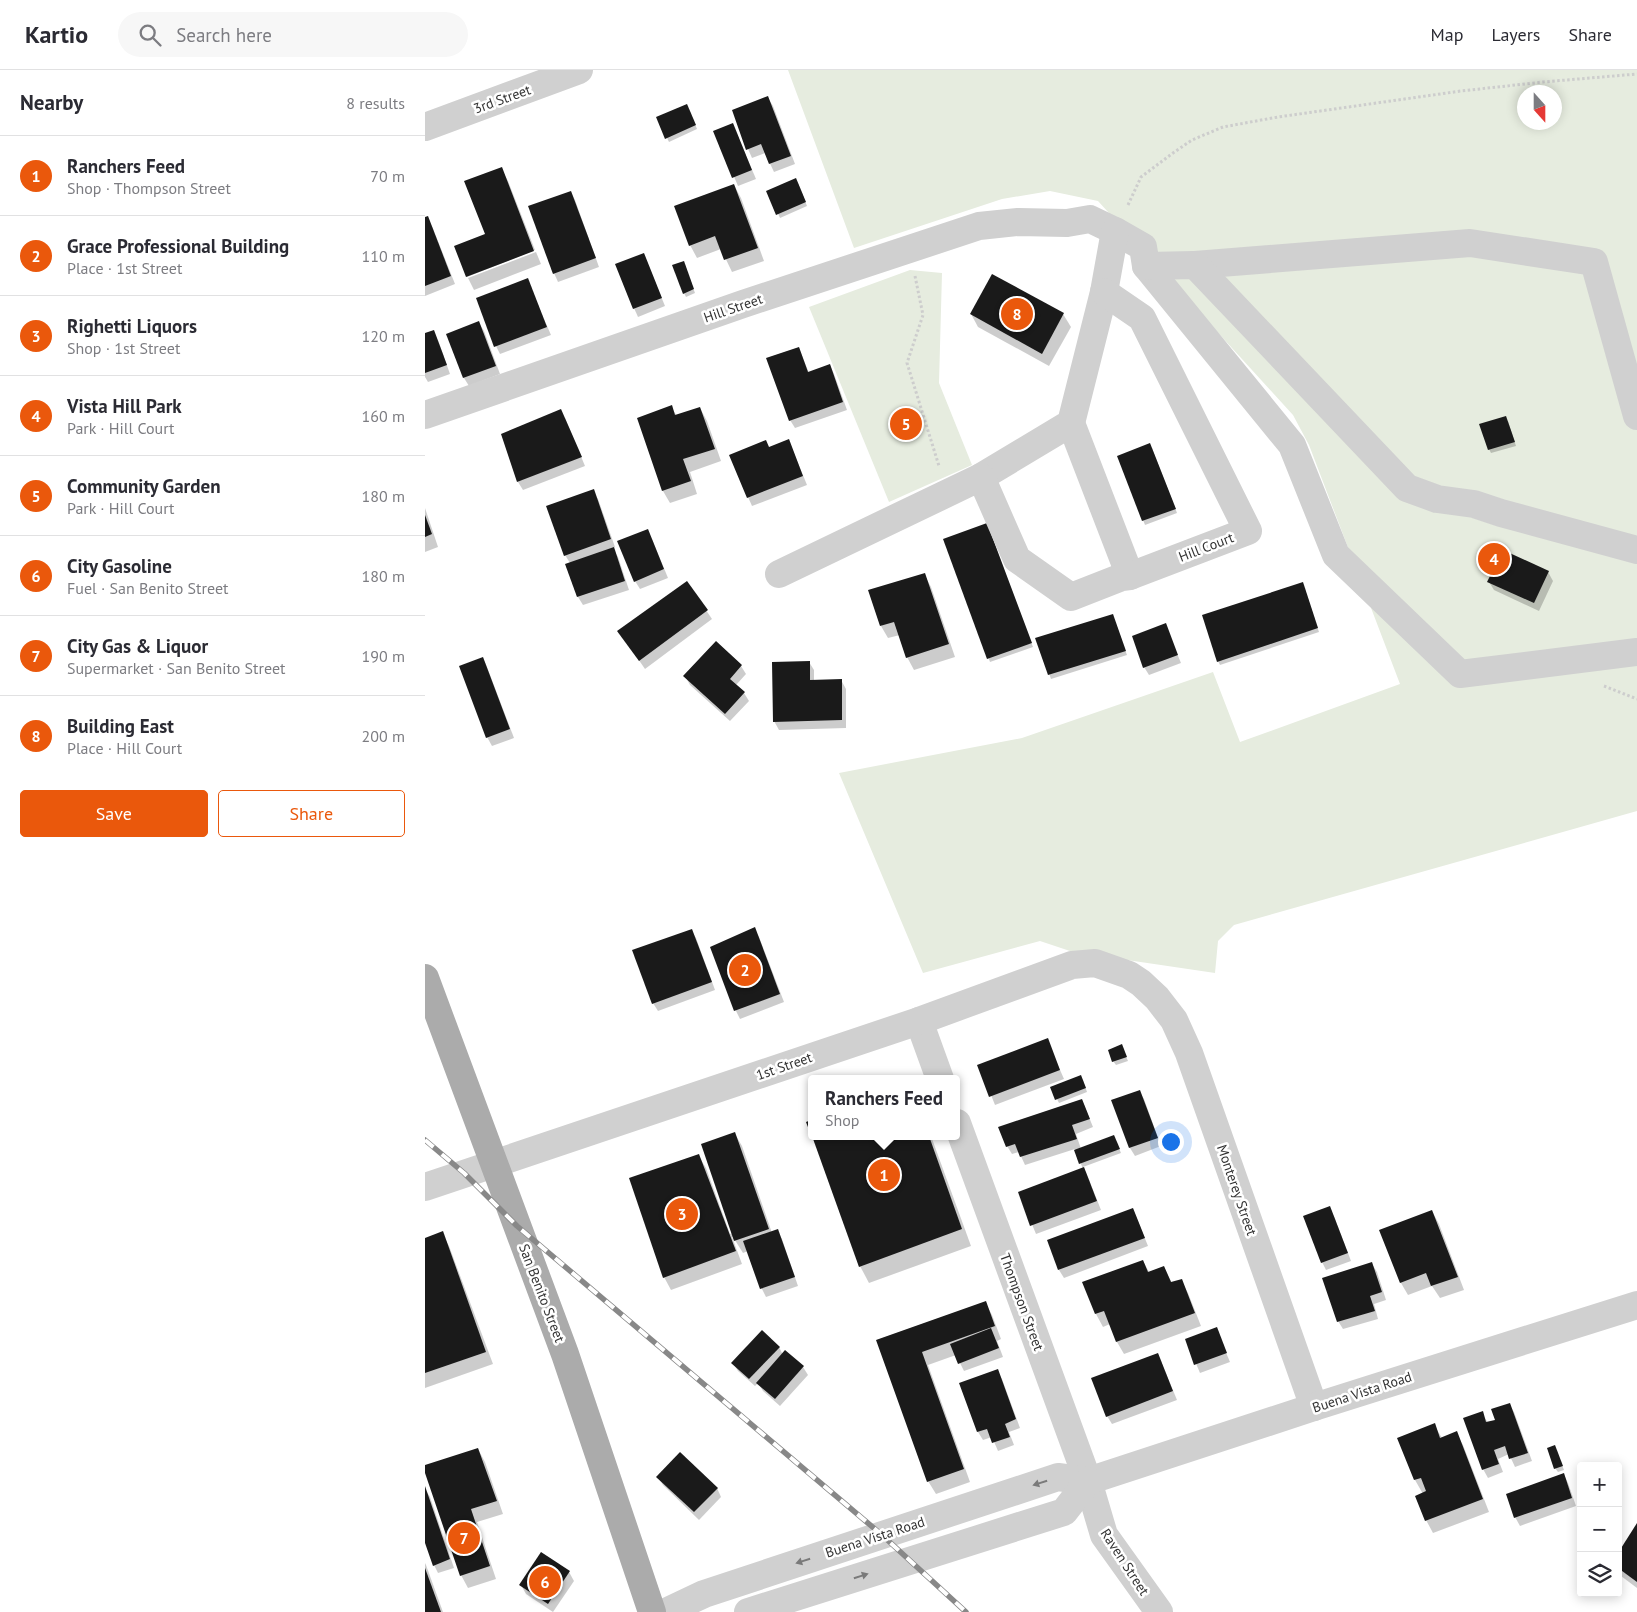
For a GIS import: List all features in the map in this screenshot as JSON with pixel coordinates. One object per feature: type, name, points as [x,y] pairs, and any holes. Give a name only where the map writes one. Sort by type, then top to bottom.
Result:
[{"type":"main road","name":"San Benito Street","points":[[425,978],[565,1354],[652,1612]]},
{"type":"street","name":"3rd Street","points":[[425,127],[579,70]]},
{"type":"street","name":"Hill Street","points":[[425,415],[909,248],[979,226],[1018,222],[1067,224],[1090,219],[1143,247],[1146,266]]},
{"type":"street","points":[[1115,231],[1104,292],[1071,423],[1130,576]]},
{"type":"street","points":[[1146,266],[1195,265],[1470,243],[1594,262],[1637,416]]},
{"type":"street","points":[[1195,265],[1407,488],[1437,499],[1474,504],[1637,550]]},
{"type":"street","points":[[1146,266],[1291,445],[1335,555],[1460,674],[1637,652]]},
{"type":"street","name":"Hill Court","points":[[981,477],[1017,559],[1071,597],[1248,531],[1142,318],[1104,292]]},
{"type":"street","points":[[779,574],[981,477],[1071,423]]},
{"type":"street","name":"1st Street","points":[[425,1187],[919,1021],[1072,965],[1095,963],[1129,975],[1141,983]]},
{"type":"street","name":"Monterey Street","points":[[1141,983],[1157,998],[1174,1020],[1189,1053],[1314,1407]]},
{"type":"street","points":[[919,1021],[939,1075]]},
{"type":"street","name":"Thompson Street","points":[[960,1131],[1088,1481]]},
{"type":"street","name":"Buena Vista Road","points":[[666,1612],[704,1594],[1058,1477],[1088,1481],[1637,1304]]},
{"type":"street","points":[[748,1612],[777,1608],[1064,1512],[1088,1481]]},
{"type":"street","name":"Raven Street","points":[[1088,1481],[1104,1535],[1159,1612]]},
{"type":"path","points":[[1115,231],[1141,177],[1192,140],[1223,127],[1278,116],[1461,91],[1637,74]]},
{"type":"path","points":[[909,248],[923,315],[907,363],[948,493]]},
{"type":"shaded area","points":[[788,70],[1637,70],[1637,811],[1234,925],[1218,941],[1215,973],[1073,952],[1040,941],[923,973],[839,773],[1022,738],[1213,672],[1240,742],[1400,684],[1309,445],[1293,415],[1098,201],[1050,191],[1002,199],[854,248]]},
{"type":"shaded area","points":[[910,270],[942,273],[939,383],[972,465],[889,502],[809,307]]},
{"type":"building","points":[[768,96],[791,156],[769,164],[761,144],[746,150],[732,110]]},
{"type":"building","points":[[687,104],[696,125],[665,139],[656,117]]},
{"type":"building","points":[[733,123],[752,170],[732,178],[713,131]]},
{"type":"building","points":[[502,167],[534,251],[466,277],[454,246],[485,234],[464,181]]},
{"type":"building","points":[[796,178],[806,202],[776,215],[766,191]]},
{"type":"building","points":[[734,184],[758,248],[724,260],[715,236],[689,246],[674,206]]},
{"type":"building","points":[[571,191],[596,258],[553,274],[528,206]]},
{"type":"building","points":[[428,216],[451,276],[425,286],[425,217]]},
{"type":"building","points":[[644,253],[662,298],[633,309],[615,264]]},
{"type":"building","points":[[684,261],[694,289],[683,294],[672,265]]},
{"type":"building","points":[[992,274],[1064,313],[1042,354],[970,314]]},
{"type":"building","points":[[528,278],[547,327],[494,347],[476,298]]},
{"type":"building","points":[[479,321],[496,366],[463,378],[446,334]]},
{"type":"building","points":[[434,330],[447,365],[425,373],[425,333]]},
{"type":"building","points":[[799,347],[808,372],[830,364],[843,402],[789,421],[766,358]]},
{"type":"building","points":[[672,405],[675,415],[700,407],[715,449],[683,459],[691,481],[662,491],[637,418]]},
{"type":"building","points":[[561,409],[582,457],[517,482],[501,434]]},
{"type":"building","points":[[1506,416],[1515,442],[1488,450],[1479,424]]},
{"type":"building","points":[[789,439],[803,476],[747,498],[729,455],[766,440],[769,447]]},
{"type":"building","points":[[1150,443],[1176,509],[1142,521],[1117,456]]},
{"type":"building","points":[[594,489],[611,539],[564,556],[546,506]]},
{"type":"building","points":[[425,515],[432,534],[425,537]]},
{"type":"building","points":[[987,523],[1032,643],[987,659],[943,539]]},
{"type":"building","points":[[648,529],[664,569],[634,582],[617,541]]},
{"type":"building","points":[[614,547],[625,581],[577,597],[565,564]]},
{"type":"building","points":[[1503,550],[1549,571],[1534,603],[1487,582]]},
{"type":"building","points":[[925,573],[949,644],[906,658],[894,622],[880,626],[868,590]]},
{"type":"building","points":[[687,581],[708,610],[639,661],[617,631]]},
{"type":"building","points":[[1303,582],[1318,628],[1217,662],[1202,615]]},
{"type":"building","points":[[1113,614],[1126,651],[1048,675],[1035,638]]},
{"type":"building","points":[[1166,623],[1178,655],[1143,668],[1132,636]]},
{"type":"building","points":[[716,641],[742,665],[730,679],[745,692],[725,714],[683,676]]},
{"type":"building","points":[[483,657],[510,729],[486,738],[459,666]]},
{"type":"building","points":[[810,661],[810,680],[842,679],[842,720],[773,722],[772,662]]},
{"type":"building","points":[[755,927],[780,994],[734,1011],[710,947]]},
{"type":"building","points":[[692,929],[712,982],[652,1004],[632,950]]},
{"type":"building","points":[[1048,1038],[1060,1070],[989,1097],[977,1065]]},
{"type":"building","points":[[1122,1044],[1127,1057],[1112,1062],[1108,1050]]},
{"type":"building","points":[[1081,1075],[1086,1088],[1055,1100],[1050,1087]]},
{"type":"building","points":[[1140,1090],[1158,1138],[1129,1148],[1111,1100]]},
{"type":"building","points":[[1082,1099],[1090,1119],[1072,1125],[1077,1139],[1020,1157],[1015,1144],[1006,1147],[998,1127]]},
{"type":"building","points":[[735,1132],[769,1229],[734,1241],[701,1144]]},
{"type":"building","points":[[1114,1135],[1120,1149],[1079,1164],[1074,1150]]},
{"type":"building","points":[[813,1140],[930,1140],[962,1229],[859,1267]]},
{"type":"building","points":[[699,1154],[736,1251],[663,1278],[629,1178]]},
{"type":"building","points":[[1084,1167],[1097,1201],[1030,1226],[1018,1192]]},
{"type":"building","points":[[1330,1206],[1348,1253],[1321,1263],[1303,1216]]},
{"type":"building","points":[[1133,1208],[1145,1238],[1058,1270],[1047,1240]]},
{"type":"building","points":[[1432,1210],[1458,1277],[1431,1286],[1426,1273],[1400,1283],[1379,1230]]},
{"type":"building","points":[[778,1229],[795,1277],[760,1289],[743,1241]]},
{"type":"building","points":[[443,1231],[486,1352],[425,1373],[425,1238]]},
{"type":"building","points":[[1143,1260],[1148,1272],[1164,1266],[1171,1282],[1182,1279],[1195,1313],[1116,1342],[1104,1311],[1095,1314],[1082,1282]]},
{"type":"building","points":[[1372,1262],[1382,1292],[1370,1296],[1375,1311],[1337,1322],[1322,1278]]},
{"type":"building","points":[[986,1301],[995,1326],[922,1352],[964,1469],[927,1482],[876,1340]]},
{"type":"building","points":[[1217,1327],[1227,1353],[1194,1365],[1185,1339]]},
{"type":"building","points":[[991,1328],[999,1348],[958,1364],[950,1344]]},
{"type":"building","points":[[762,1330],[780,1347],[749,1379],[731,1363]]},
{"type":"building","points":[[785,1350],[804,1366],[775,1399],[756,1383]]},
{"type":"building","points":[[1158,1353],[1173,1391],[1106,1417],[1091,1378]]},
{"type":"building","points":[[998,1369],[1016,1419],[1005,1424],[1010,1437],[992,1443],[987,1429],[977,1432],[959,1383]]},
{"type":"building","points":[[1510,1403],[1528,1453],[1509,1459],[1505,1446],[1494,1450],[1499,1464],[1482,1470],[1463,1418],[1483,1411],[1486,1422],[1495,1420],[1491,1409]]},
{"type":"building","points":[[1435,1423],[1440,1438],[1457,1431],[1483,1499],[1425,1521],[1415,1496],[1426,1491],[1421,1478],[1414,1480],[1397,1438]]},
{"type":"building","points":[[1555,1445],[1563,1466],[1554,1469],[1547,1448]]},
{"type":"building","points":[[478,1448],[497,1501],[471,1509],[490,1566],[460,1576],[425,1473],[425,1465]]},
{"type":"building","points":[[680,1452],[718,1488],[694,1512],[656,1477]]},
{"type":"building","points":[[1564,1473],[1572,1498],[1514,1518],[1506,1494]]},
{"type":"building","points":[[425,1486],[450,1559],[433,1566],[425,1543]]},
{"type":"building","points":[[1637,1523],[1637,1582],[1622,1571],[1622,1547]]},
{"type":"building","points":[[541,1552],[570,1571],[548,1604],[519,1585]]},
{"type":"building","points":[[425,1568],[441,1612],[425,1612]]},
{"type":"railway","points":[[425,1140],[464,1173],[517,1226],[882,1535],[966,1612]]},
{"type":"place","name":"Building East","points":[[1017,314]]},
{"type":"place","name":"Community Garden","points":[[906,424]]},
{"type":"place","name":"Vista Hill Park","points":[[1494,559]]},
{"type":"place","name":"Grace Professional Building","points":[[745,970]]},
{"type":"place","name":"Ranchers Feed","points":[[884,1175]]},
{"type":"place","name":"Righetti Liquors","points":[[682,1214]]},
{"type":"place","name":"City Gas & Liquor","points":[[464,1538]]},
{"type":"place","name":"City Gasoline","points":[[545,1582]]}]
